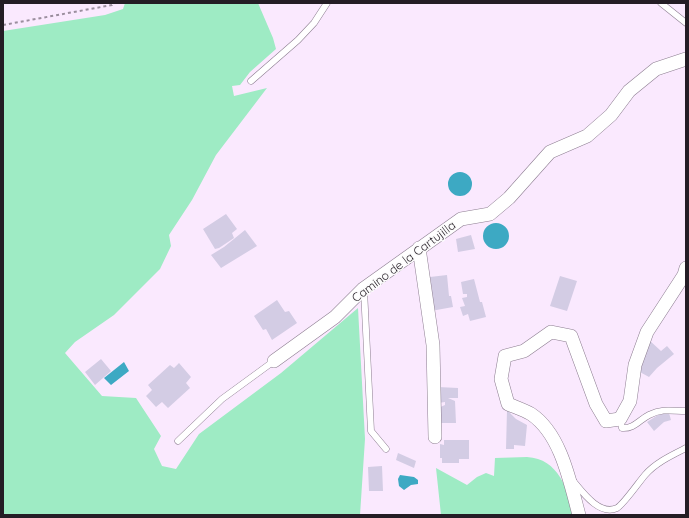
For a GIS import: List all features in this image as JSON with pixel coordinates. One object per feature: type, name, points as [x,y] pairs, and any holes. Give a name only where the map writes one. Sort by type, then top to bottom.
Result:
[{"type":"street","name":"Camino de la Cartujilla","points":[[274,361],[335,317],[364,290],[419,248],[461,219],[490,214],[509,198],[550,152],[587,136],[611,115],[629,91],[656,70],[685,61]]},
{"type":"street","points":[[419,248],[433,345],[435,437]]},
{"type":"street","points":[[579,515],[565,465],[548,430],[531,414],[508,404],[500,379],[505,356],[524,350],[551,332],[571,336],[596,404],[606,421],[620,419],[630,402],[635,365],[647,332],[684,275],[686,268]]},
{"type":"lane","points":[[251,82],[298,40],[314,23],[327,3]]},
{"type":"lane","points":[[661,3],[686,23]]},
{"type":"lane","points":[[364,290],[371,431],[386,449]]},
{"type":"lane","points":[[178,442],[222,399],[274,361]]},
{"type":"lane","points":[[620,419],[622,428],[626,429],[632,427],[649,415],[669,409],[686,412]]},
{"type":"lane","points":[[565,465],[574,482],[584,495],[597,506],[610,510],[618,508],[649,471],[670,456],[686,448]]},
{"type":"path","points":[[3,25],[83,11],[112,5],[114,3]]},
{"type":"green space","points":[[125,3],[258,3],[273,38],[276,49],[250,72],[240,85],[232,86],[234,96],[267,88],[216,155],[192,200],[169,235],[171,246],[160,269],[114,315],[75,342],[65,353],[102,396],[136,398],[161,436],[154,449],[162,466],[176,469],[199,434],[281,373],[358,308],[365,439],[360,515],[3,515],[3,31],[105,15],[123,9]]},
{"type":"green space","points":[[527,457],[538,459],[547,463],[554,469],[565,486],[575,515],[441,515],[436,468],[467,485],[477,477],[486,473],[494,476],[495,458]]},
{"type":"water","points":[[460,172],[469,175],[472,184],[469,193],[460,196],[451,193],[448,184],[451,175]]},
{"type":"water","points":[[496,223],[505,227],[509,236],[505,245],[496,249],[487,245],[483,236],[487,227]]},
{"type":"water","points":[[124,362],[129,371],[111,385],[104,378]]},
{"type":"water","points":[[400,475],[414,477],[418,480],[418,484],[411,485],[404,490],[399,486],[398,479]]},
{"type":"building","points":[[226,214],[237,229],[232,233],[234,238],[215,249],[203,229]]},
{"type":"building","points":[[245,230],[257,246],[221,268],[211,255],[224,247]]},
{"type":"building","points":[[471,235],[475,249],[458,252],[456,239]]},
{"type":"building","points":[[447,275],[449,296],[451,296],[453,307],[431,311],[430,293],[432,292],[430,277]]},
{"type":"building","points":[[560,276],[577,281],[567,311],[550,306]]},
{"type":"building","points":[[474,279],[480,302],[482,302],[486,317],[470,321],[468,314],[463,316],[460,307],[465,306],[462,298],[467,297],[467,294],[463,294],[461,282]]},
{"type":"building","points":[[277,300],[285,312],[289,311],[297,323],[272,340],[266,329],[263,330],[254,316]]},
{"type":"building","points":[[649,340],[661,351],[667,346],[674,354],[657,368],[649,377],[638,371]]},
{"type":"building","points":[[101,359],[111,371],[95,385],[85,372]]},
{"type":"building","points":[[179,363],[191,377],[186,383],[190,388],[168,408],[162,402],[156,407],[146,396],[152,390],[148,385],[170,365],[174,368]]},
{"type":"building","points":[[438,387],[458,388],[458,398],[448,398],[455,401],[456,423],[438,423],[438,408],[445,405],[445,402],[438,403]]},
{"type":"building","points":[[507,410],[516,419],[527,425],[525,446],[514,445],[514,449],[506,449]]},
{"type":"building","points":[[669,413],[671,420],[664,422],[654,431],[647,422],[658,415]]},
{"type":"building","points":[[444,440],[469,440],[469,459],[459,459],[459,463],[442,463],[442,458],[440,458],[440,444],[444,445]]},
{"type":"building","points":[[398,453],[416,461],[414,468],[396,460]]},
{"type":"building","points":[[382,466],[383,491],[369,491],[368,467]]}]
